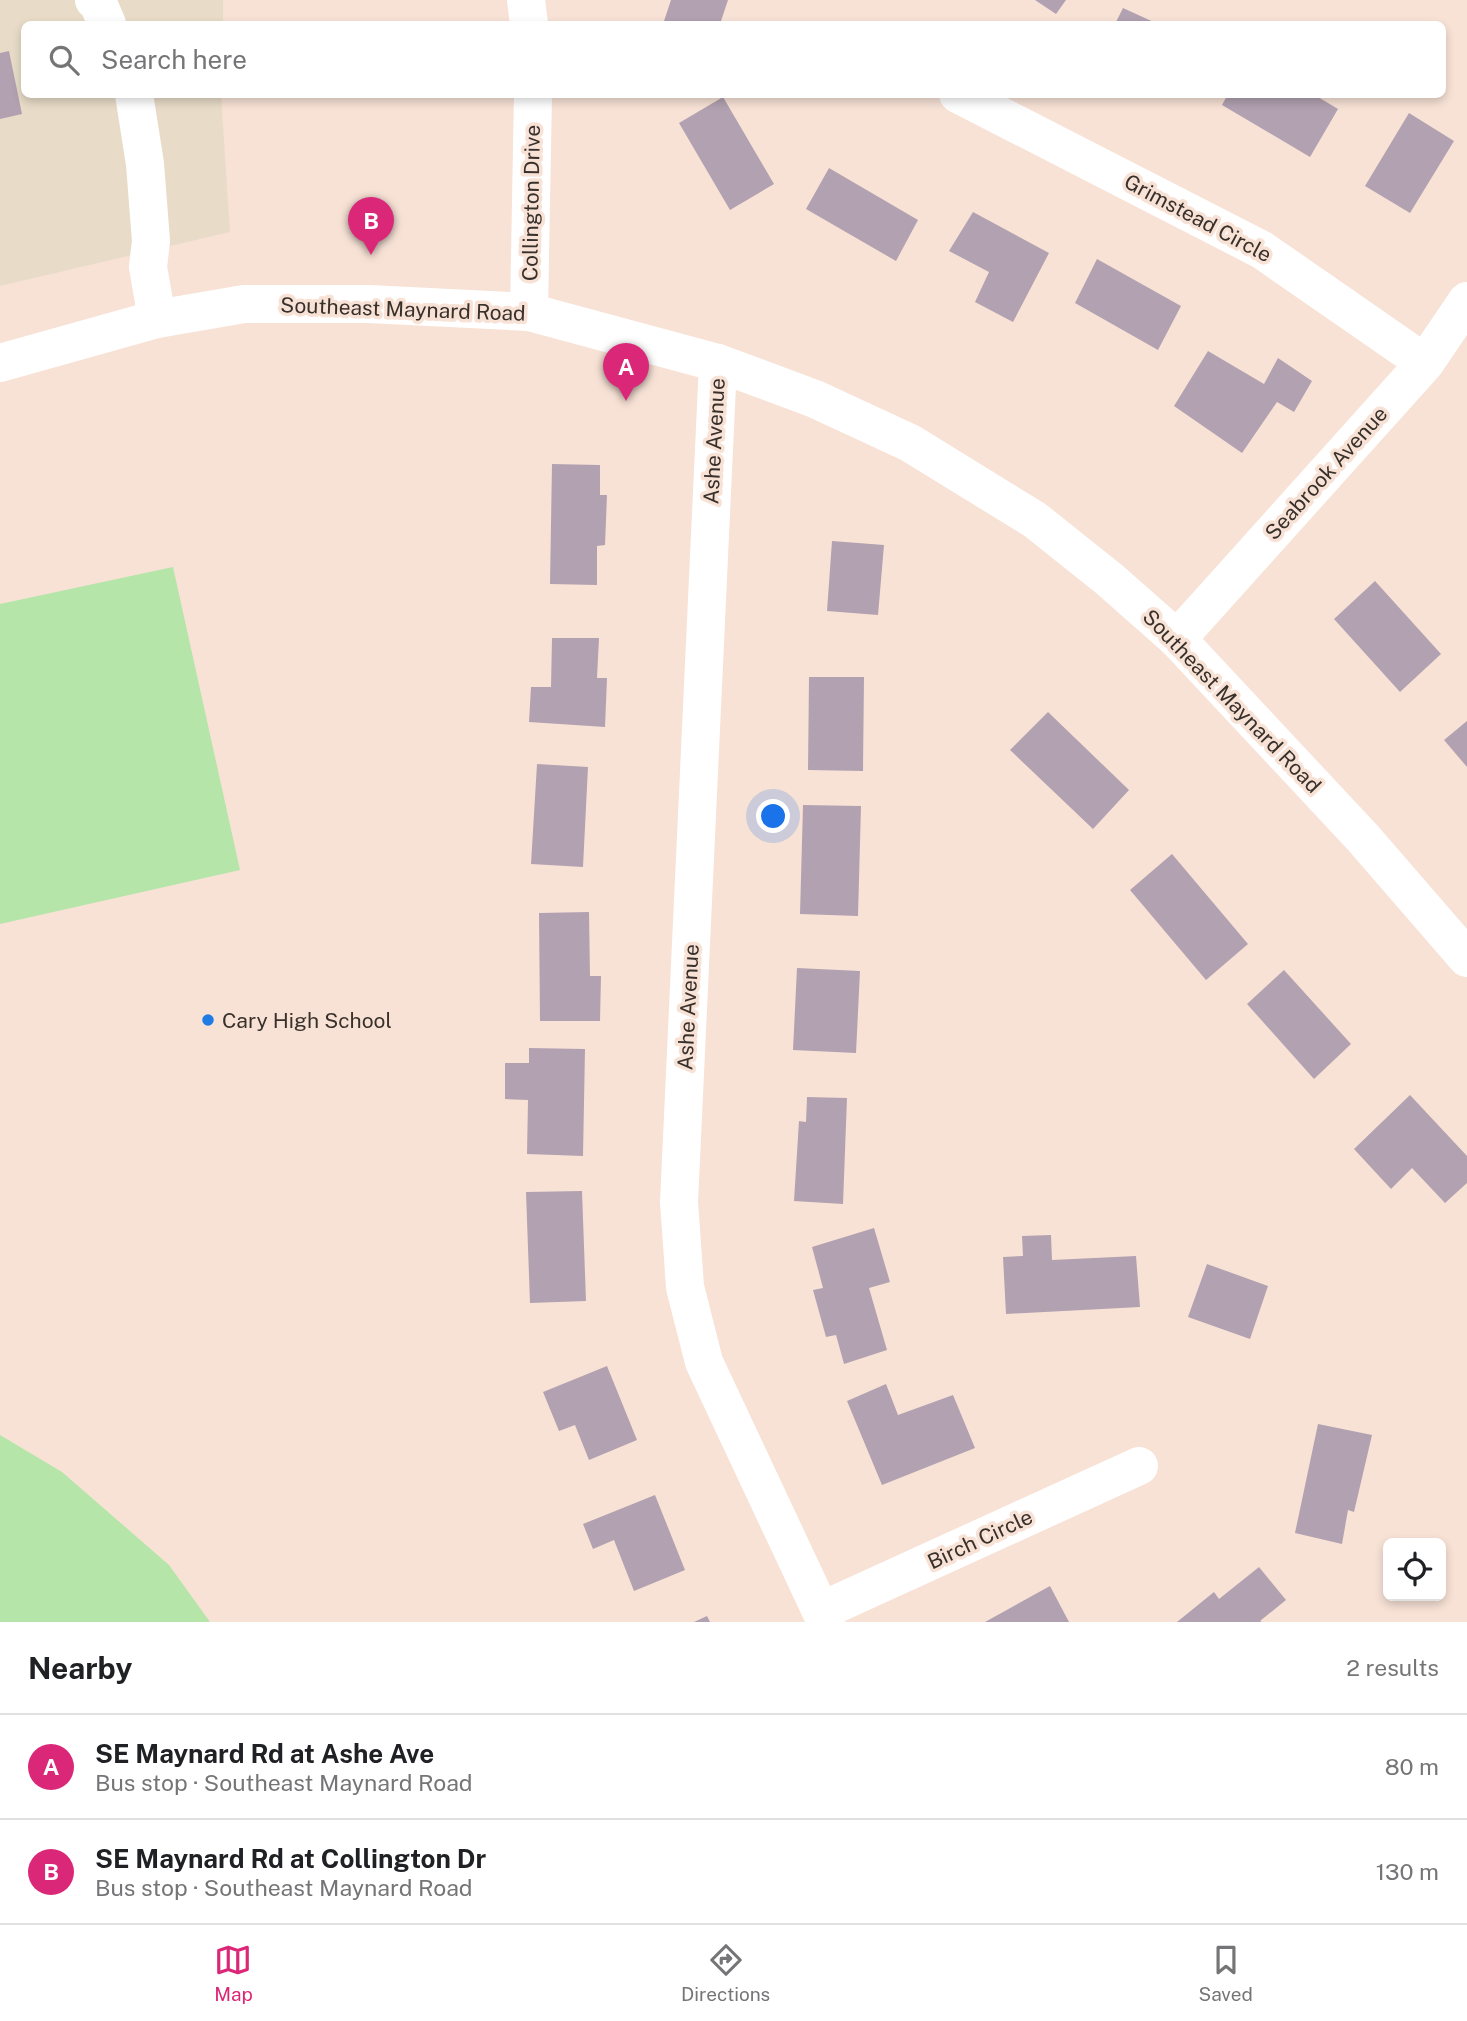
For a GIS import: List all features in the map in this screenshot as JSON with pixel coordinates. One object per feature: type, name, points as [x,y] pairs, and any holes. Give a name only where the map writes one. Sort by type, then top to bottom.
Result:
[{"type":"street","points":[[93,0],[98,4],[106,21]]},
{"type":"street","points":[[526,0],[529,21]]},
{"type":"street","points":[[135,98],[145,164],[150,241],[148,267],[157,319]]},
{"type":"street","name":"Collington Drive","points":[[529,312],[533,98]]},
{"type":"street","name":"Grimstead Circle","points":[[966,98],[1262,250],[1425,363]]},
{"type":"street","name":"Seabrook Avenue","points":[[1177,639],[1425,363],[1467,301]]},
{"type":"street","name":"Southeast Maynard Road","points":[[0,363],[157,319],[244,304],[369,304],[529,312],[718,363],[815,399],[910,443],[1035,520],[1109,579],[1177,639],[1363,838],[1467,958]]},
{"type":"street","name":"Ashe Avenue","points":[[718,363],[679,1202],[685,1287],[704,1362],[824,1617]]},
{"type":"street","name":"Birch Circle","points":[[824,1617],[1139,1466]]},
{"type":"shaded area","points":[[0,0],[223,0],[223,21],[21,21],[21,98],[221,98],[230,232],[0,286]]},
{"type":"green space","points":[[173,567],[240,870],[0,924],[0,604]]},
{"type":"green space","points":[[0,1435],[62,1472],[169,1565],[210,1622],[0,1622]]},
{"type":"building","points":[[671,0],[728,0],[721,21],[664,21]]},
{"type":"building","points":[[1035,0],[1066,0],[1056,14]]},
{"type":"building","points":[[1123,8],[1151,21],[1116,21]]},
{"type":"building","points":[[9,51],[22,114],[0,119],[0,53]]},
{"type":"building","points":[[724,98],[774,184],[730,210],[679,123]]},
{"type":"building","points":[[1226,98],[1320,98],[1338,109],[1310,157],[1222,105]]},
{"type":"building","points":[[1409,113],[1454,141],[1410,213],[1365,186]]},
{"type":"building","points":[[829,168],[918,220],[896,261],[806,209]]},
{"type":"building","points":[[973,212],[1049,253],[1013,322],[975,302],[989,272],[949,251]]},
{"type":"building","points":[[1097,259],[1181,306],[1158,350],[1075,303]]},
{"type":"building","points":[[1208,351],[1264,384],[1278,358],[1312,381],[1294,412],[1277,402],[1242,453],[1174,406]]},
{"type":"building","points":[[552,464],[600,465],[600,495],[607,495],[605,545],[597,546],[597,585],[550,584]]},
{"type":"building","points":[[832,541],[884,545],[878,615],[827,611]]},
{"type":"building","points":[[1375,581],[1441,654],[1400,692],[1334,619]]},
{"type":"building","points":[[552,638],[599,638],[597,678],[607,678],[605,727],[529,722],[531,687],[551,687]]},
{"type":"building","points":[[809,677],[864,677],[863,771],[808,770]]},
{"type":"building","points":[[1048,712],[1129,790],[1093,829],[1010,750]]},
{"type":"building","points":[[1467,721],[1467,767],[1444,740]]},
{"type":"building","points":[[537,764],[588,767],[583,867],[531,864]]},
{"type":"building","points":[[803,805],[861,806],[858,916],[800,914]]},
{"type":"building","points":[[1172,854],[1248,944],[1206,980],[1130,890]]},
{"type":"building","points":[[589,912],[590,976],[601,976],[600,1021],[540,1021],[539,913]]},
{"type":"building","points":[[797,968],[860,971],[856,1053],[793,1050]]},
{"type":"building","points":[[1284,970],[1351,1044],[1314,1079],[1247,1004]]},
{"type":"building","points":[[529,1048],[585,1049],[583,1156],[527,1154],[528,1100],[505,1099],[505,1063],[529,1063]]},
{"type":"building","points":[[1410,1095],[1467,1156],[1467,1183],[1445,1203],[1412,1168],[1391,1189],[1354,1149]]},
{"type":"building","points":[[807,1097],[847,1098],[843,1204],[794,1201],[799,1121],[806,1122]]},
{"type":"building","points":[[582,1191],[586,1301],[530,1303],[526,1192]]},
{"type":"building","points":[[874,1228],[890,1282],[869,1288],[887,1350],[844,1364],[836,1335],[826,1337],[813,1290],[823,1288],[812,1247]]},
{"type":"building","points":[[1051,1235],[1052,1260],[1136,1256],[1140,1307],[1006,1314],[1003,1257],[1023,1256],[1022,1236]]},
{"type":"building","points":[[1207,1264],[1268,1286],[1250,1339],[1188,1317]]},
{"type":"building","points":[[607,1366],[637,1440],[589,1460],[575,1425],[559,1431],[543,1392]]},
{"type":"building","points":[[886,1384],[898,1415],[953,1395],[975,1448],[882,1485],[847,1401]]},
{"type":"building","points":[[1318,1424],[1372,1435],[1354,1512],[1348,1510],[1342,1544],[1295,1533]]},
{"type":"building","points":[[655,1495],[685,1570],[634,1591],[614,1540],[593,1549],[583,1524]]},
{"type":"building","points":[[1259,1567],[1286,1600],[1260,1621],[1262,1622],[1177,1622],[1214,1592],[1219,1599]]},
{"type":"building","points":[[1050,1586],[1069,1622],[985,1622]]},
{"type":"building","points":[[707,1616],[710,1622],[694,1622]]},
{"type":"place","name":"SE Maynard Rd at Collington Dr","points":[[371,255]]},
{"type":"place","name":"SE Maynard Rd at Ashe Ave","points":[[626,401]]},
{"type":"place","name":"Cary High School","points":[[208,1020]]}]
